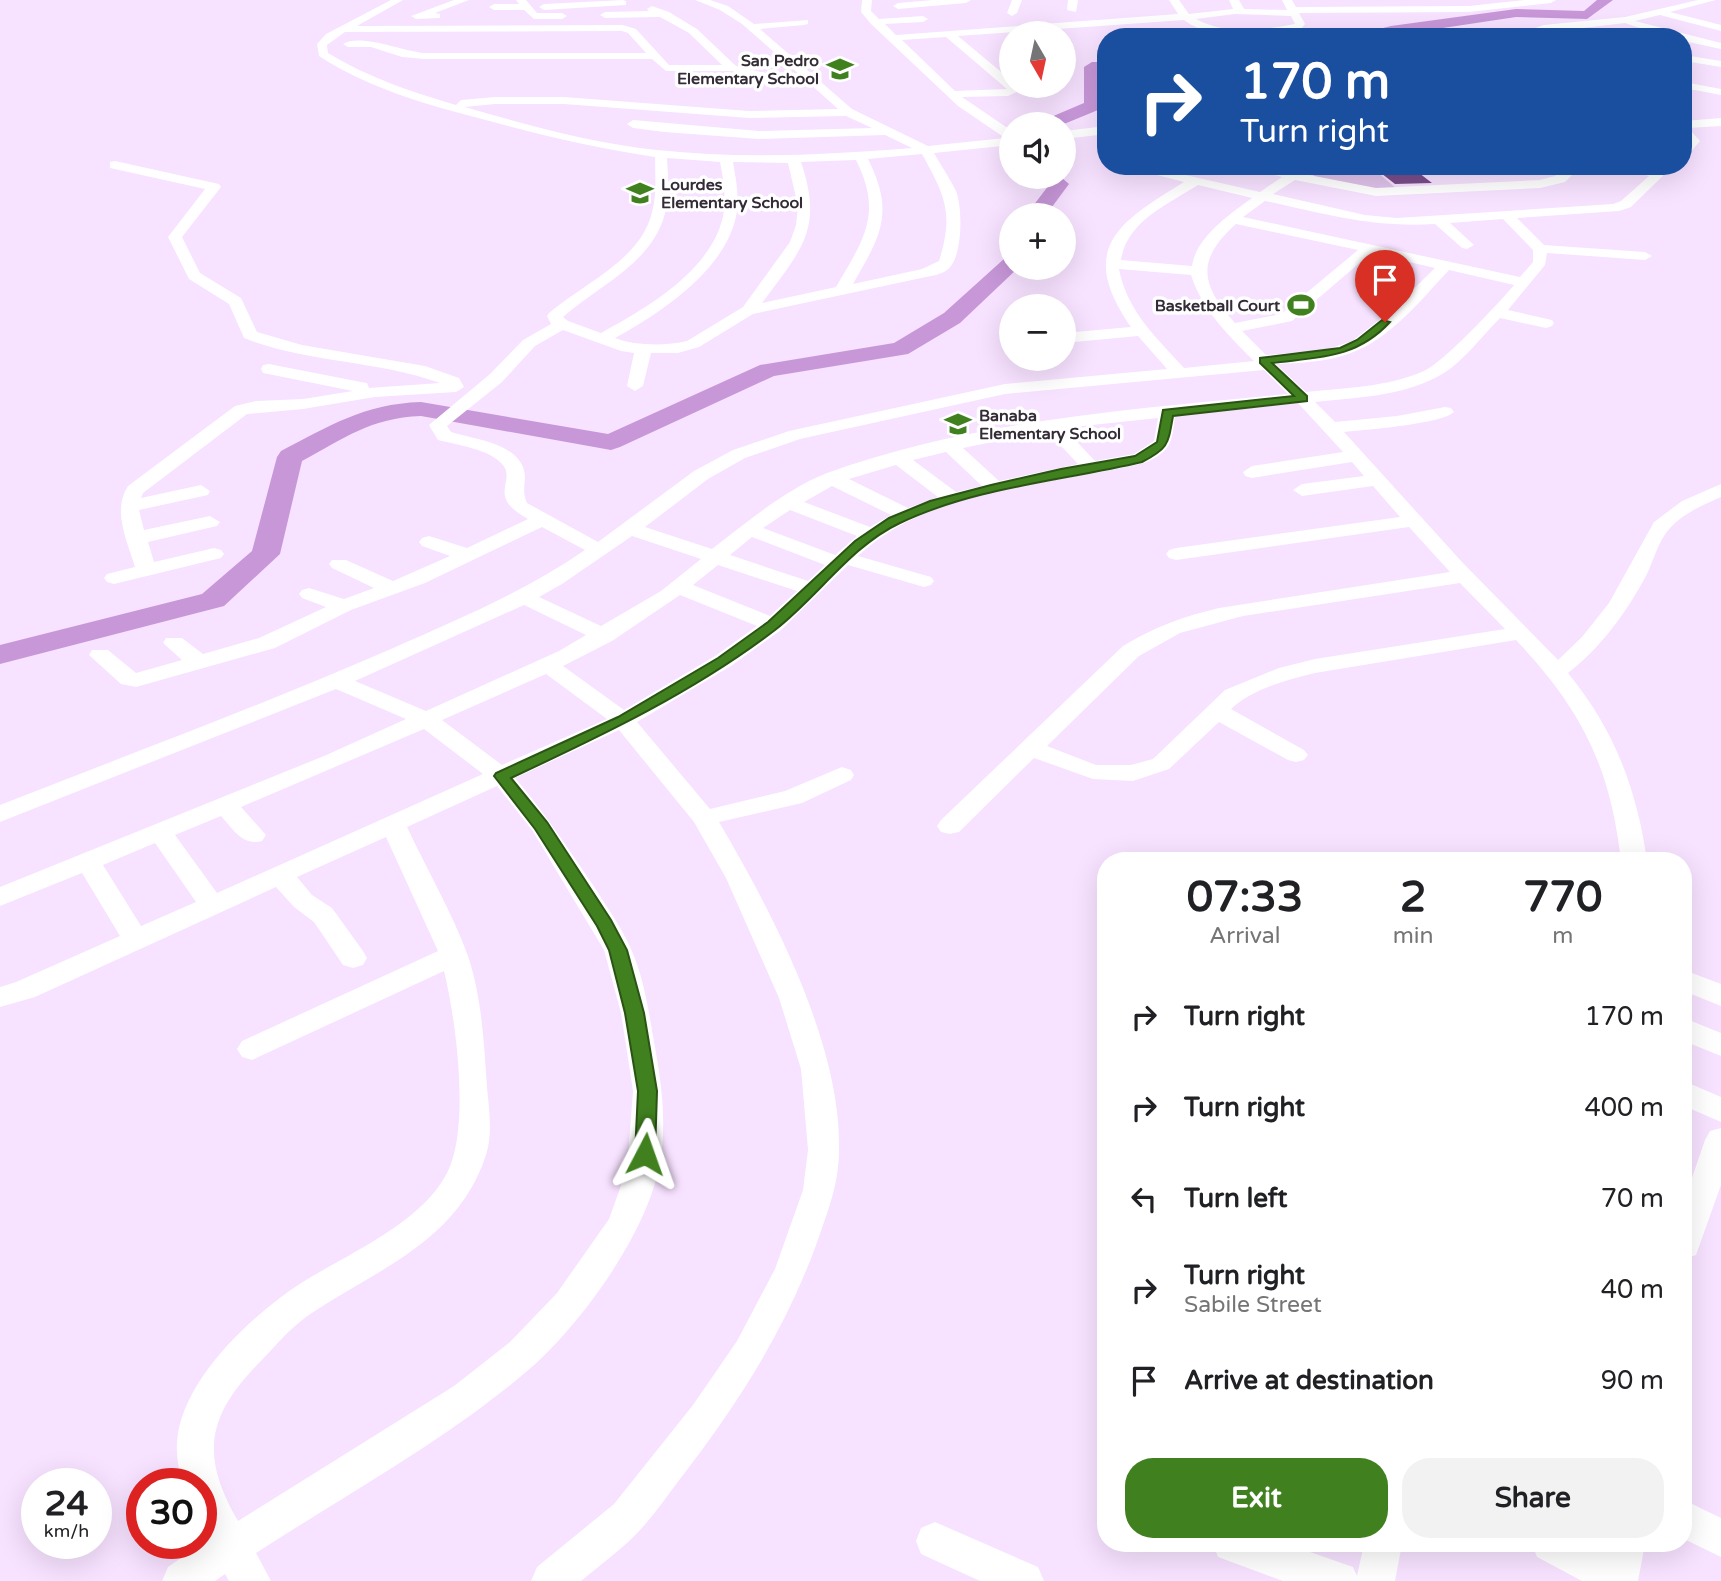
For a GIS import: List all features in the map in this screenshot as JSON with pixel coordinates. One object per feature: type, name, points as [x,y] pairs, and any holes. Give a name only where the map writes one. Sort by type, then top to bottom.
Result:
[{"type":"street","points":[[322,44],[341,29],[398,0]]},
{"type":"street","points":[[416,16],[464,0]]},
{"type":"street","points":[[700,0],[733,13],[752,27],[848,111],[926,150],[950,193],[954,213],[952,243],[942,267],[926,273],[748,310]]},
{"type":"street","points":[[1017,0],[1007,14],[1024,13]]},
{"type":"street","points":[[1234,0],[1237,17]]},
{"type":"street","points":[[1076,25],[1225,14],[1237,17],[1291,7],[1469,9],[1551,0]]},
{"type":"street","points":[[494,7],[611,5],[628,1],[665,14],[693,31],[732,68]]},
{"type":"street","points":[[1551,28],[1625,20],[1709,1],[1721,4]]},
{"type":"street","points":[[1172,3],[1217,5]]},
{"type":"street","points":[[1172,3],[1184,17],[1202,28]]},
{"type":"street","points":[[878,7],[866,4],[866,12],[952,94],[999,129]]},
{"type":"street","points":[[891,6],[962,4],[968,16]]},
{"type":"street","points":[[1060,11],[1072,5],[1084,9]]},
{"type":"street","points":[[1288,28],[1300,24],[1291,7]]},
{"type":"street","points":[[482,16],[528,8],[559,16],[665,14]]},
{"type":"street","points":[[1660,13],[1719,27]]},
{"type":"street","points":[[627,35],[631,15]]},
{"type":"street","points":[[366,16],[391,16]]},
{"type":"street","points":[[404,16],[456,16]]},
{"type":"street","points":[[559,16],[559,28]]},
{"type":"street","points":[[875,22],[941,18]]},
{"type":"street","points":[[1625,20],[1651,28]]},
{"type":"street","points":[[752,27],[804,22]]},
{"type":"street","points":[[1559,26],[1565,28]]},
{"type":"street","points":[[341,29],[559,28],[627,35],[640,41],[664,67],[671,69],[732,68],[769,77],[810,79]]},
{"type":"street","points":[[892,38],[999,30]]},
{"type":"street","points":[[950,34],[1015,90],[1007,93],[952,94]]},
{"type":"street","points":[[1692,39],[1721,46]]},
{"type":"street","points":[[322,44],[425,43]]},
{"type":"street","points":[[322,44],[323,54],[418,98],[594,144],[661,154],[793,159],[861,156],[999,141]]},
{"type":"street","points":[[372,44],[402,54],[424,56],[655,56]]},
{"type":"street","points":[[1692,58],[1718,60]]},
{"type":"street","points":[[1692,87],[1721,92]]},
{"type":"street","points":[[597,89],[601,103]]},
{"type":"street","points":[[446,106],[510,99],[754,115],[848,111]]},
{"type":"street","points":[[1707,102],[1721,101]]},
{"type":"street","points":[[577,117],[601,103]]},
{"type":"street","points":[[594,144],[664,108]]},
{"type":"street","points":[[1692,124],[1721,122]]},
{"type":"street","points":[[623,129],[744,136],[813,136],[885,131]]},
{"type":"street","points":[[1076,135],[1097,134]]},
{"type":"street","points":[[661,154],[662,196],[657,220],[643,245],[618,270],[572,300],[555,316],[562,324],[627,348],[678,348],[693,344],[748,310],[792,254],[800,237],[804,185],[793,159]]},
{"type":"street","points":[[841,291],[868,245],[874,223],[875,187],[861,156]]},
{"type":"street","points":[[602,339],[670,296],[689,279],[720,241],[729,216],[732,190],[726,158]]},
{"type":"street","points":[[115,164],[215,187],[176,237],[194,276],[236,300],[250,335],[273,344],[419,370],[453,382],[455,387]]},
{"type":"street","points":[[1165,175],[1383,221],[1621,207],[1657,175]]},
{"type":"street","points":[[1294,175],[1233,219],[1210,241],[1200,256],[1198,271],[1203,290],[1231,328],[1303,399],[1555,672],[1599,734],[1624,795],[1633,852]]},
{"type":"street","points":[[1312,175],[1356,189],[1392,193],[1540,184],[1560,179],[1564,175]]},
{"type":"street","points":[[1179,372],[1127,312],[1113,286],[1112,264],[1128,227],[1194,182]]},
{"type":"street","points":[[1506,215],[1539,257],[1613,264]]},
{"type":"street","points":[[1233,219],[1522,282]]},
{"type":"street","points":[[1438,219],[1468,245]]},
{"type":"street","points":[[1231,328],[1286,318],[1368,249]]},
{"type":"street","points":[[1518,263],[1573,249],[1645,256]]},
{"type":"street","points":[[0,897],[225,805],[548,665],[604,636],[678,587],[788,502],[832,478],[949,445],[1051,425],[1303,399],[1399,384],[1432,374],[1496,312],[1539,257]]},
{"type":"street","points":[[1112,264],[1198,271]]},
{"type":"street","points":[[0,814],[336,681],[523,597],[555,580],[701,475],[738,454],[795,435],[1004,389],[1266,363],[1320,355],[1354,346],[1402,307],[1445,266]]},
{"type":"street","points":[[1496,312],[1546,323]]},
{"type":"street","points":[[562,324],[529,343],[496,378],[441,420],[439,429],[444,436],[496,451],[509,460],[514,470],[515,499],[519,506],[599,550]]},
{"type":"street","points":[[1076,337],[1143,331]]},
{"type":"street","points":[[635,386],[643,350]]},
{"type":"street","points":[[269,369],[376,392]]},
{"type":"street","points":[[1432,374],[1454,382]]},
{"type":"street","points":[[146,570],[130,506],[135,491],[241,410],[256,405],[303,404],[376,392],[481,388]]},
{"type":"street","points":[[1329,428],[1397,421],[1445,412]]},
{"type":"street","points":[[0,997],[25,990],[623,720],[723,661],[773,625],[841,560],[872,535],[906,515],[951,499],[995,488],[1138,459],[1157,449],[1166,433],[1167,413]]},
{"type":"street","points":[[1051,425],[1092,468]]},
{"type":"street","points":[[949,445],[995,488]]},
{"type":"street","points":[[1252,472],[1355,456]]},
{"type":"street","points":[[899,458],[951,499]]},
{"type":"street","points":[[832,478],[906,515]]},
{"type":"street","points":[[1302,490],[1377,480]]},
{"type":"street","points":[[1555,672],[1580,652],[1597,631],[1634,578],[1661,526],[1684,509],[1721,490]]},
{"type":"street","points":[[130,506],[201,491]]},
{"type":"street","points":[[788,502],[872,535]]},
{"type":"street","points":[[100,655],[129,678],[136,680],[199,662],[269,633],[418,579],[541,520]]},
{"type":"street","points":[[1177,554],[1413,521]]},
{"type":"street","points":[[137,538],[210,522]]},
{"type":"street","points":[[630,528],[810,588]]},
{"type":"street","points":[[750,530],[841,560],[924,581]]},
{"type":"street","points":[[429,542],[468,555]]},
{"type":"street","points":[[114,579],[214,554]]},
{"type":"street","points":[[339,564],[391,588]]},
{"type":"street","points":[[950,826],[1131,651],[1150,637],[1175,626],[1246,609],[1465,576]]},
{"type":"street","points":[[678,587],[773,625]]},
{"type":"street","points":[[309,594],[344,606]]},
{"type":"street","points":[[523,597],[604,636]]},
{"type":"street","points":[[1030,748],[1093,772],[1133,772],[1161,764],[1233,695],[1287,673],[1315,666],[1519,633]]},
{"type":"street","points":[[174,643],[199,662]]},
{"type":"street","points":[[1432,647],[1450,666]]},
{"type":"street","points":[[548,665],[623,720],[704,818],[739,878],[793,998],[816,1069],[824,1150],[819,1190],[791,1272],[749,1352],[706,1417],[627,1517],[551,1581]]},
{"type":"street","points":[[183,1581],[232,1546],[467,1398],[503,1368],[569,1304],[623,1225],[643,1169],[648,1139],[648,1091],[635,1013],[618,950],[605,925],[541,825],[502,776],[426,719],[336,681]]},
{"type":"street","points":[[1215,710],[1296,755]]},
{"type":"street","points":[[704,818],[793,797],[842,775]]},
{"type":"street","points":[[225,805],[253,835]]},
{"type":"street","points":[[196,1468],[194,1460],[197,1429],[205,1403],[217,1383],[293,1308],[380,1255],[449,1197],[471,1153],[474,1114],[467,1016],[453,955],[393,825]]},
{"type":"street","points":[[160,832],[212,905]]},
{"type":"street","points":[[88,861],[135,939]]},
{"type":"street","points":[[280,874],[303,901],[323,915],[353,958]]},
{"type":"street","points":[[252,1049],[453,955]]},
{"type":"street","points":[[1692,983],[1721,996]]},
{"type":"street","points":[[1692,1033],[1721,1045]]},
{"type":"street","points":[[1692,1097],[1721,1110]]},
{"type":"street","points":[[1692,1221],[1721,1140]]},
{"type":"street","points":[[217,1521],[251,1581]]},
{"type":"street","points":[[1692,1523],[1721,1538]]},
{"type":"street","points":[[935,1541],[1024,1581]]},
{"type":"street","points":[[1254,1552],[1328,1579]]},
{"type":"street","points":[[1375,1581],[1381,1552]]},
{"type":"street","points":[[1574,1552],[1621,1568]]},
{"type":"shaded area","points":[[1380,175],[1398,190],[1384,190],[1312,177]]},
{"type":"building","points":[[1384,175],[1422,175],[1432,183],[1395,184]]},
{"type":"waterway","points":[[1406,28],[1516,13],[1587,15],[1606,0]]},
{"type":"waterway","points":[[1076,113],[1092,106],[1092,67],[1097,67]]},
{"type":"waterway","points":[[1045,203],[1056,189]]},
{"type":"waterway","points":[[0,655],[213,600],[266,554],[290,457],[366,417],[395,410],[421,409],[611,442],[768,370],[900,349],[952,318],[999,274]]},
{"type":"place","name":"San Pedro Elementary School","points":[[840,69]]},
{"type":"place","name":"Lourdes Elementary School","points":[[640,193]]},
{"type":"place","name":"Basketball Court","points":[[1301,305]]},
{"type":"place","name":"Banaba Elementary School","points":[[958,424]]},
{"type":"route","points":[[645,1154],[648,1139],[648,1091],[635,1013],[618,950],[541,825],[502,776],[623,720],[723,661],[773,625],[860,544],[893,521],[935,504],[1029,479],[1138,459],[1150,454],[1163,443],[1167,413],[1303,399],[1263,360],[1342,351],[1361,342],[1385,322]]}]
